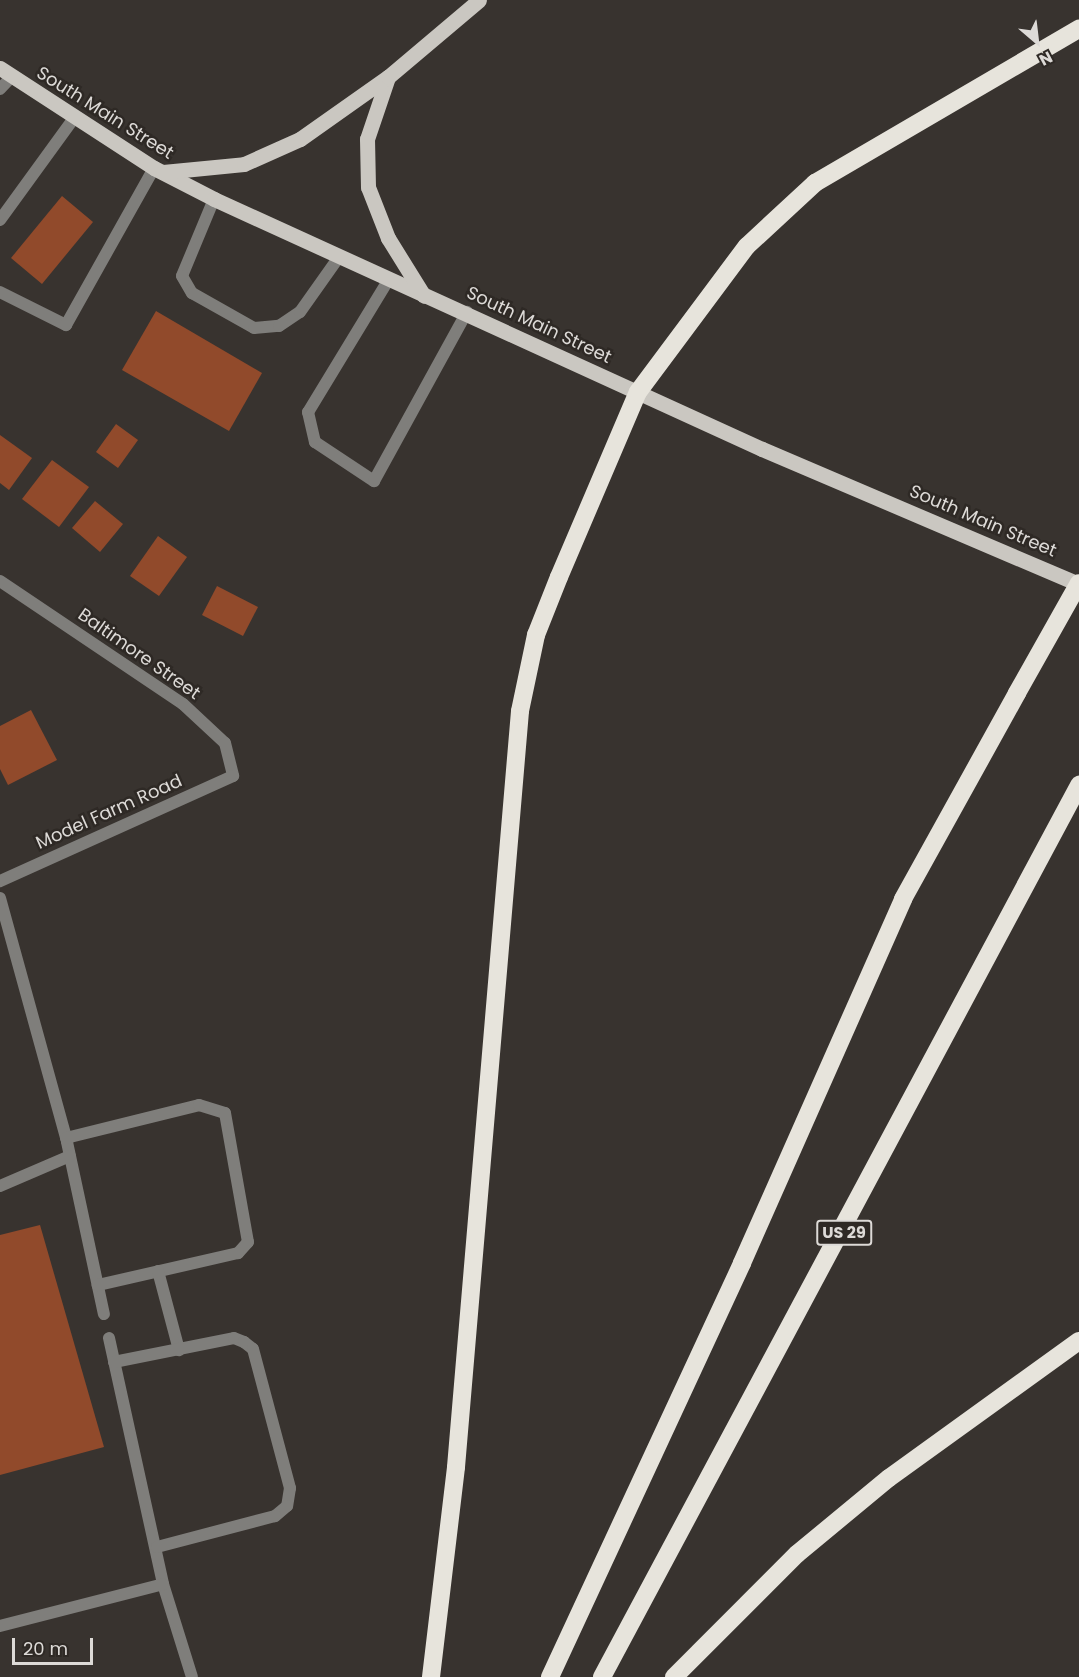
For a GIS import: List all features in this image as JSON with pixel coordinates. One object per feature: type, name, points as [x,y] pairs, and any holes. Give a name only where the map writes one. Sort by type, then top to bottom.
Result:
[{"type":"highway","points":[[431,1677],[456,1467],[520,711],[536,635],[638,392],[747,246],[815,183],[1079,29]]},
{"type":"highway","points":[[550,1677],[742,1263],[903,899],[1079,583]]},
{"type":"highway","name":"US 29","points":[[602,1677],[1079,785]]},
{"type":"highway","points":[[674,1677],[806,1547],[889,1478],[1079,1341]]},
{"type":"main road","points":[[159,170],[244,164],[300,139],[388,77],[479,0]]},
{"type":"main road","name":"South Main Street","points":[[6,72],[74,118],[159,170],[214,199],[424,296],[467,312],[638,392],[1079,583]]},
{"type":"main road","points":[[388,77],[367,139],[368,187],[388,238],[424,296]]},
{"type":"street","points":[[0,89],[6,72]]},
{"type":"street","points":[[0,220],[74,118]]},
{"type":"street","points":[[0,292],[66,325],[159,170]]},
{"type":"street","points":[[214,199],[182,276],[192,293],[254,328],[279,326],[300,312],[339,257]]},
{"type":"street","points":[[389,279],[308,412],[315,442],[374,481],[467,312]]},
{"type":"street","name":"Baltimore Street","points":[[0,581],[183,704],[225,743],[233,776]]},
{"type":"street","name":"Model Farm Road","points":[[0,881],[233,776]]},
{"type":"street","points":[[0,898],[66,1138],[104,1314]]},
{"type":"street","points":[[66,1138],[200,1105],[225,1113],[251,1234],[248,1242],[238,1253],[98,1285]]},
{"type":"street","points":[[0,1186],[70,1156]]},
{"type":"street","points":[[158,1271],[179,1350]]},
{"type":"street","points":[[110,1338],[163,1584],[192,1677]]},
{"type":"street","points":[[114,1362],[234,1338],[253,1349],[290,1496],[275,1516],[156,1546]]},
{"type":"street","points":[[0,1626],[163,1584]]},
{"type":"building","points":[[62,196],[93,222],[42,284],[11,258]]},
{"type":"building","points":[[156,311],[262,373],[229,431],[122,370]]},
{"type":"building","points":[[116,424],[138,440],[118,468],[96,452]]},
{"type":"building","points":[[0,435],[32,458],[9,490],[0,483]]},
{"type":"building","points":[[52,460],[89,487],[59,527],[22,499]]},
{"type":"building","points":[[95,501],[123,524],[100,552],[72,528]]},
{"type":"building","points":[[158,536],[187,557],[159,596],[130,576]]},
{"type":"building","points":[[217,586],[258,607],[243,636],[202,615]]},
{"type":"building","points":[[31,710],[57,760],[8,785],[0,769],[0,726]]},
{"type":"building","points":[[40,1225],[104,1447],[0,1475],[0,1235]]}]
